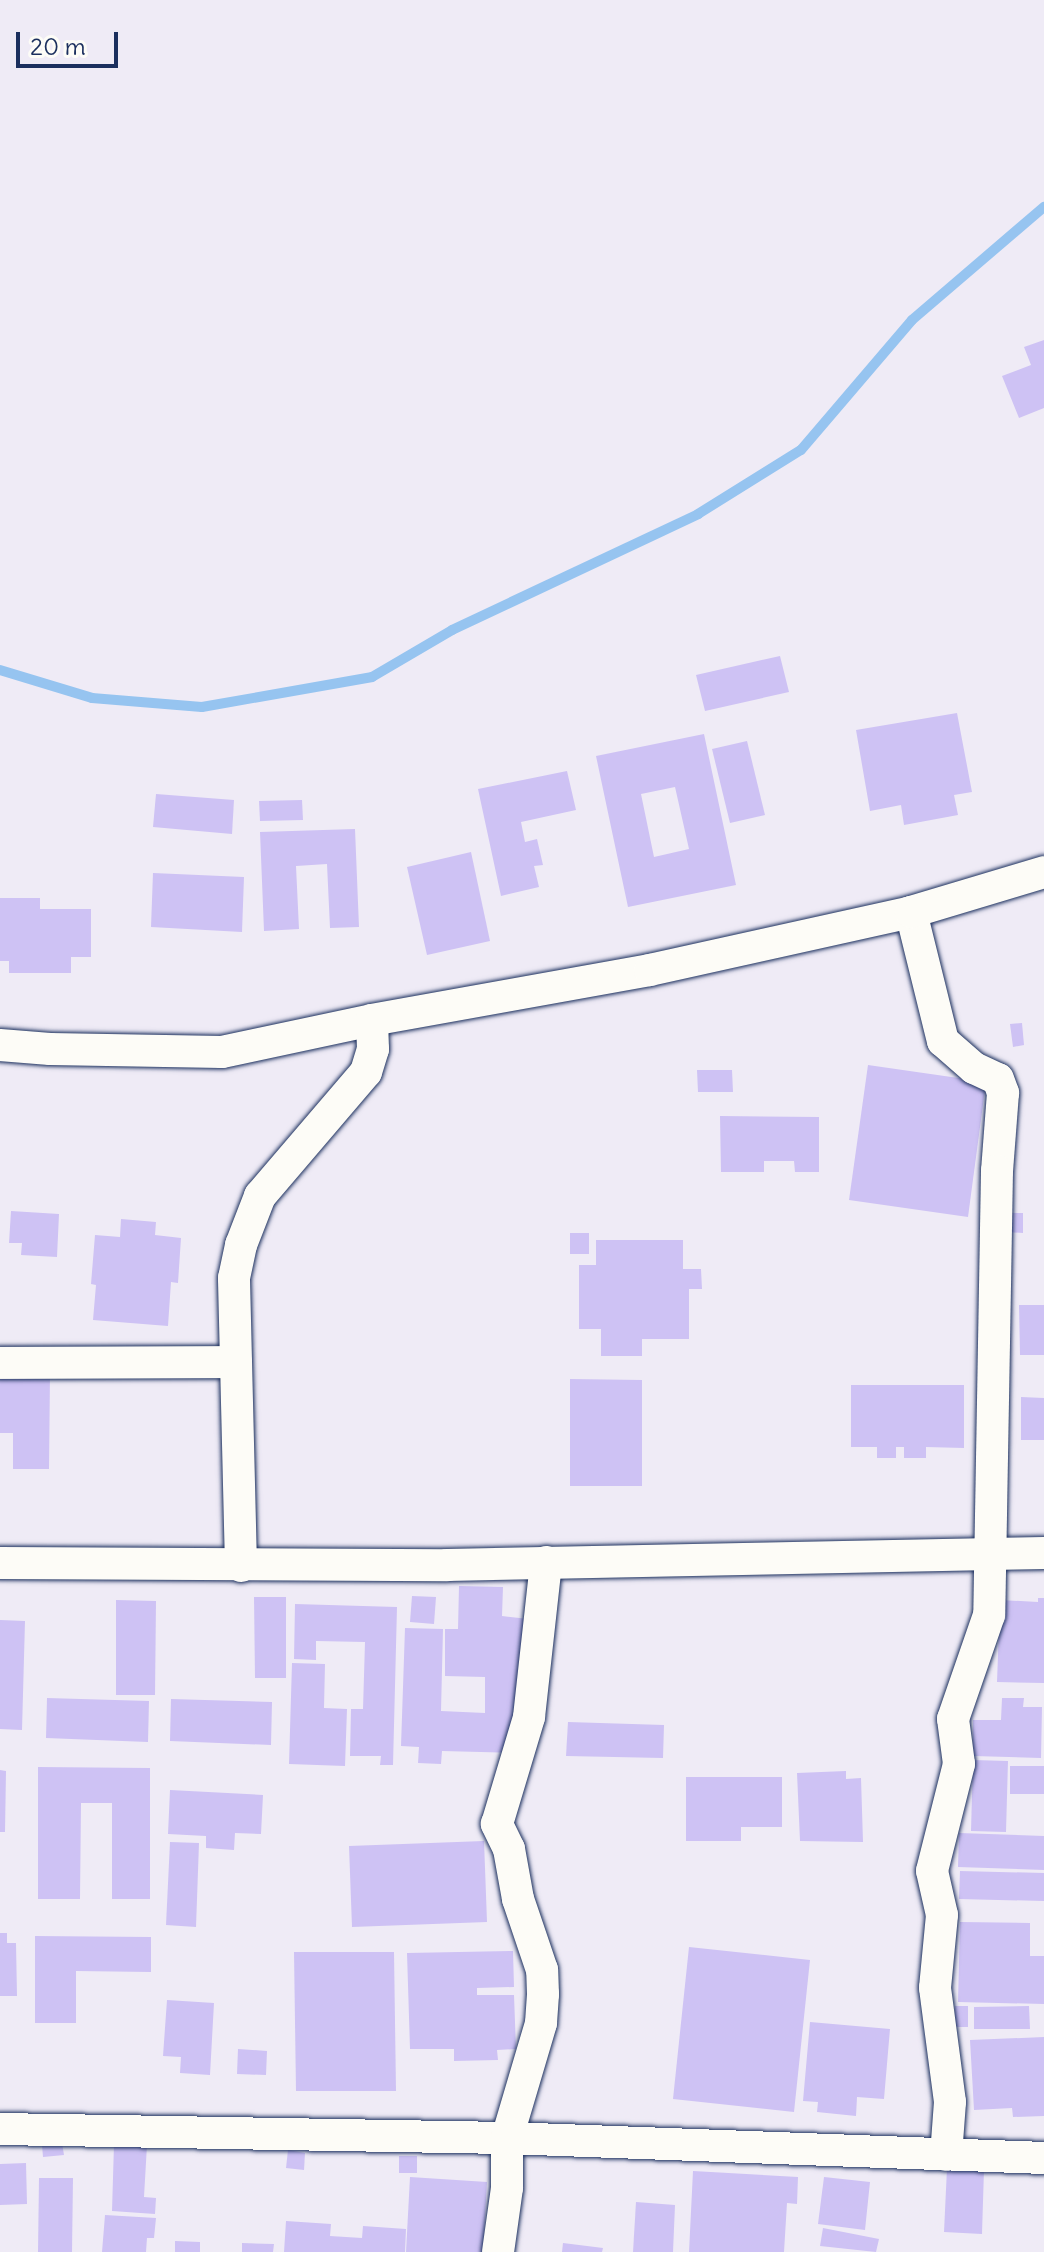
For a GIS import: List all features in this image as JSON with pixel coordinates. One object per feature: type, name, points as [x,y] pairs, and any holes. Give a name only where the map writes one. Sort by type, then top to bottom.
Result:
[{"type":"street","points":[[0,1045],[50,1049],[222,1052],[372,1020],[650,970],[911,912],[1044,872]]},
{"type":"street","points":[[911,912],[943,1041],[974,1068],[998,1079],[1003,1093],[997,1171],[989,1615],[953,1719],[959,1764],[932,1871],[942,1915],[935,1988],[950,2102],[946,2155]]},
{"type":"street","points":[[241,1566],[234,1278],[241,1245],[260,1196],[296,1150],[366,1072],[373,1049],[372,1020]]},
{"type":"street","points":[[0,1363],[236,1362]]},
{"type":"street","points":[[0,1563],[241,1566],[1044,1553]]},
{"type":"street","points":[[498,2252],[507,2188],[507,2138],[541,2023],[543,1994],[542,1970],[518,1899],[509,1849],[497,1824],[529,1717],[546,1562]]},
{"type":"street","points":[[0,2129],[507,2138],[1044,2158]]},
{"type":"building","points":[[1044,340],[1044,408],[1019,418],[1002,376],[1031,365],[1024,347]]},
{"type":"building","points":[[780,656],[789,692],[705,711],[696,675]]},
{"type":"building","points":[[957,713],[972,792],[954,795],[958,815],[904,825],[901,805],[870,811],[856,730]]},
{"type":"building","points":[[704,734],[736,885],[628,907],[596,756]],"holes":[[[675,787],[689,849],[654,857],[641,794]]]},
{"type":"building","points":[[747,741],[765,815],[730,823],[712,749]]},
{"type":"building","points":[[567,771],[576,810],[521,822],[525,842],[537,839],[543,865],[534,866],[539,887],[501,896],[478,789]]},
{"type":"building","points":[[156,794],[234,800],[232,834],[153,827]]},
{"type":"building","points":[[302,800],[303,820],[260,821],[259,801]]},
{"type":"building","points":[[355,829],[359,927],[330,928],[327,864],[296,866],[299,929],[264,931],[260,832]]},
{"type":"building","points":[[471,852],[490,941],[427,955],[407,867]]},
{"type":"building","points":[[153,873],[244,877],[242,932],[151,927]]},
{"type":"building","points":[[0,898],[40,898],[40,909],[91,909],[91,957],[71,957],[71,973],[9,973],[9,961],[0,961]]},
{"type":"building","points":[[1022,1023],[1024,1045],[1013,1047],[1010,1024]]},
{"type":"building","points":[[868,1065],[986,1082],[968,1217],[849,1200]]},
{"type":"building","points":[[697,1070],[732,1070],[733,1092],[698,1092]]},
{"type":"building","points":[[720,1116],[819,1117],[819,1172],[795,1172],[794,1161],[764,1161],[764,1172],[721,1172]]},
{"type":"building","points":[[11,1211],[59,1214],[57,1257],[21,1255],[22,1243],[9,1243]]},
{"type":"building","points":[[1006,1213],[1023,1213],[1023,1233],[1005,1232]]},
{"type":"building","points":[[121,1219],[156,1222],[155,1235],[181,1238],[178,1283],[171,1282],[168,1326],[93,1320],[96,1285],[91,1284],[95,1235],[120,1237]]},
{"type":"building","points":[[570,1233],[589,1233],[589,1254],[570,1254]]},
{"type":"building","points":[[596,1240],[683,1240],[683,1269],[701,1269],[702,1289],[689,1289],[689,1339],[642,1339],[642,1356],[601,1356],[601,1329],[579,1329],[579,1265],[596,1265]]},
{"type":"building","points":[[1019,1305],[1044,1305],[1044,1355],[1020,1355]]},
{"type":"building","points":[[0,1374],[50,1374],[49,1469],[13,1469],[13,1433],[0,1433]]},
{"type":"building","points":[[570,1379],[642,1380],[642,1486],[570,1486]]},
{"type":"building","points":[[851,1385],[964,1385],[964,1448],[926,1447],[926,1458],[904,1458],[904,1447],[896,1447],[896,1458],[877,1458],[877,1447],[851,1447]]},
{"type":"building","points":[[1021,1397],[1044,1398],[1044,1440],[1021,1440]]},
{"type":"building","points":[[459,1586],[503,1587],[502,1616],[529,1619],[517,1753],[442,1751],[441,1764],[418,1763],[419,1747],[401,1746],[405,1628],[443,1629],[441,1711],[485,1713],[485,1677],[445,1676],[445,1629],[458,1629]]},
{"type":"building","points":[[412,1596],[436,1597],[434,1624],[410,1622]]},
{"type":"building","points":[[254,1597],[286,1597],[286,1678],[255,1678]]},
{"type":"building","points":[[1038,1598],[1044,1598],[1044,1683],[997,1682],[1000,1600],[1038,1602]]},
{"type":"building","points":[[116,1600],[156,1601],[155,1695],[116,1695]]},
{"type":"building","points":[[295,1604],[397,1607],[393,1765],[380,1765],[381,1756],[350,1756],[351,1709],[363,1709],[365,1642],[316,1641],[316,1660],[294,1659]]},
{"type":"building","points":[[0,1620],[25,1621],[22,1730],[0,1729]]},
{"type":"building","points":[[292,1663],[325,1664],[324,1708],[347,1709],[345,1766],[289,1764]]},
{"type":"building","points":[[47,1698],[149,1701],[148,1742],[46,1738]]},
{"type":"building","points":[[1002,1698],[1024,1698],[1023,1707],[1042,1707],[1041,1758],[973,1756],[973,1720],[1001,1720]]},
{"type":"building","points":[[171,1699],[272,1702],[271,1745],[170,1741]]},
{"type":"building","points":[[568,1722],[664,1725],[663,1758],[566,1756]]},
{"type":"building","points":[[973,1760],[1008,1761],[1006,1832],[971,1831]]},
{"type":"building","points":[[1010,1766],[1044,1766],[1044,1794],[1010,1794]]},
{"type":"building","points":[[38,1767],[150,1768],[150,1899],[112,1899],[112,1803],[81,1803],[80,1899],[38,1899]]},
{"type":"building","points":[[0,1770],[6,1771],[5,1832],[0,1832]]},
{"type":"building","points":[[846,1771],[846,1779],[861,1778],[863,1842],[800,1841],[797,1773]]},
{"type":"building","points":[[686,1777],[782,1777],[782,1827],[741,1827],[741,1841],[686,1841]]},
{"type":"building","points":[[170,1790],[263,1795],[261,1834],[235,1833],[234,1850],[206,1848],[206,1836],[168,1834]]},
{"type":"building","points":[[959,1833],[1044,1836],[1044,1870],[958,1867]]},
{"type":"building","points":[[484,1841],[487,1922],[352,1927],[349,1846]]},
{"type":"building","points":[[170,1842],[199,1843],[196,1927],[166,1925]]},
{"type":"building","points":[[960,1871],[1044,1873],[1044,1901],[959,1899]]},
{"type":"building","points":[[960,1922],[1030,1923],[1030,1956],[1044,1956],[1044,2004],[958,2002]]},
{"type":"building","points":[[0,1933],[7,1933],[7,1943],[16,1943],[17,1996],[0,1996]]},
{"type":"building","points":[[35,1936],[151,1937],[151,1972],[76,1971],[76,2023],[35,2023]]},
{"type":"building","points":[[689,1947],[810,1960],[794,2112],[673,2099]]},
{"type":"building","points":[[513,1951],[514,1987],[477,1988],[477,1995],[514,1995],[516,2049],[497,2050],[498,2060],[454,2061],[454,2049],[410,2049],[407,1953]]},
{"type":"building","points":[[294,1952],[394,1952],[396,2091],[296,2091]]},
{"type":"building","points":[[167,2000],[214,2003],[210,2075],[180,2073],[181,2057],[163,2056]]},
{"type":"building","points":[[955,2006],[968,2006],[968,2027],[955,2027]]},
{"type":"building","points":[[1029,2006],[1030,2029],[974,2029],[974,2007]]},
{"type":"building","points":[[810,2022],[890,2029],[884,2099],[857,2097],[856,2116],[817,2112],[818,2102],[803,2101]]},
{"type":"building","points":[[1044,2037],[1044,2116],[1013,2117],[1012,2108],[974,2110],[970,2040]]},
{"type":"building","points":[[238,2049],[267,2051],[266,2075],[237,2074]]},
{"type":"building","points":[[62,2143],[64,2155],[43,2157],[42,2145]]},
{"type":"building","points":[[114,2144],[147,2145],[144,2197],[156,2198],[155,2214],[112,2211]]},
{"type":"building","points":[[288,2150],[305,2153],[304,2170],[286,2168]]},
{"type":"building","points":[[399,2156],[417,2156],[417,2173],[399,2173]]},
{"type":"building","points":[[26,2163],[27,2204],[0,2205],[0,2164]]},
{"type":"building","points":[[947,2168],[984,2169],[982,2234],[944,2232]]},
{"type":"building","points":[[693,2171],[798,2177],[797,2204],[787,2203],[784,2252],[689,2252]]},
{"type":"building","points":[[410,2177],[487,2182],[483,2252],[406,2252]]},
{"type":"building","points":[[824,2177],[870,2182],[865,2230],[818,2224]]},
{"type":"building","points":[[39,2178],[73,2178],[72,2252],[38,2252]]},
{"type":"building","points":[[636,2202],[675,2205],[673,2252],[633,2252]]},
{"type":"building","points":[[105,2215],[156,2218],[154,2238],[147,2238],[146,2252],[102,2252]]},
{"type":"building","points":[[286,2221],[331,2224],[330,2236],[362,2238],[363,2226],[406,2229],[405,2252],[284,2252]]},
{"type":"building","points":[[823,2228],[879,2239],[876,2252],[820,2246]]},
{"type":"building","points":[[175,2241],[200,2242],[200,2252],[175,2252]]},
{"type":"building","points":[[242,2243],[274,2244],[273,2252],[242,2252]]},
{"type":"building","points":[[563,2243],[603,2248],[602,2252],[562,2252]]},
{"type":"waterway","points":[[0,670],[92,698],[202,707],[372,677],[452,630],[698,514],[801,450],[912,320],[1044,207]]}]
